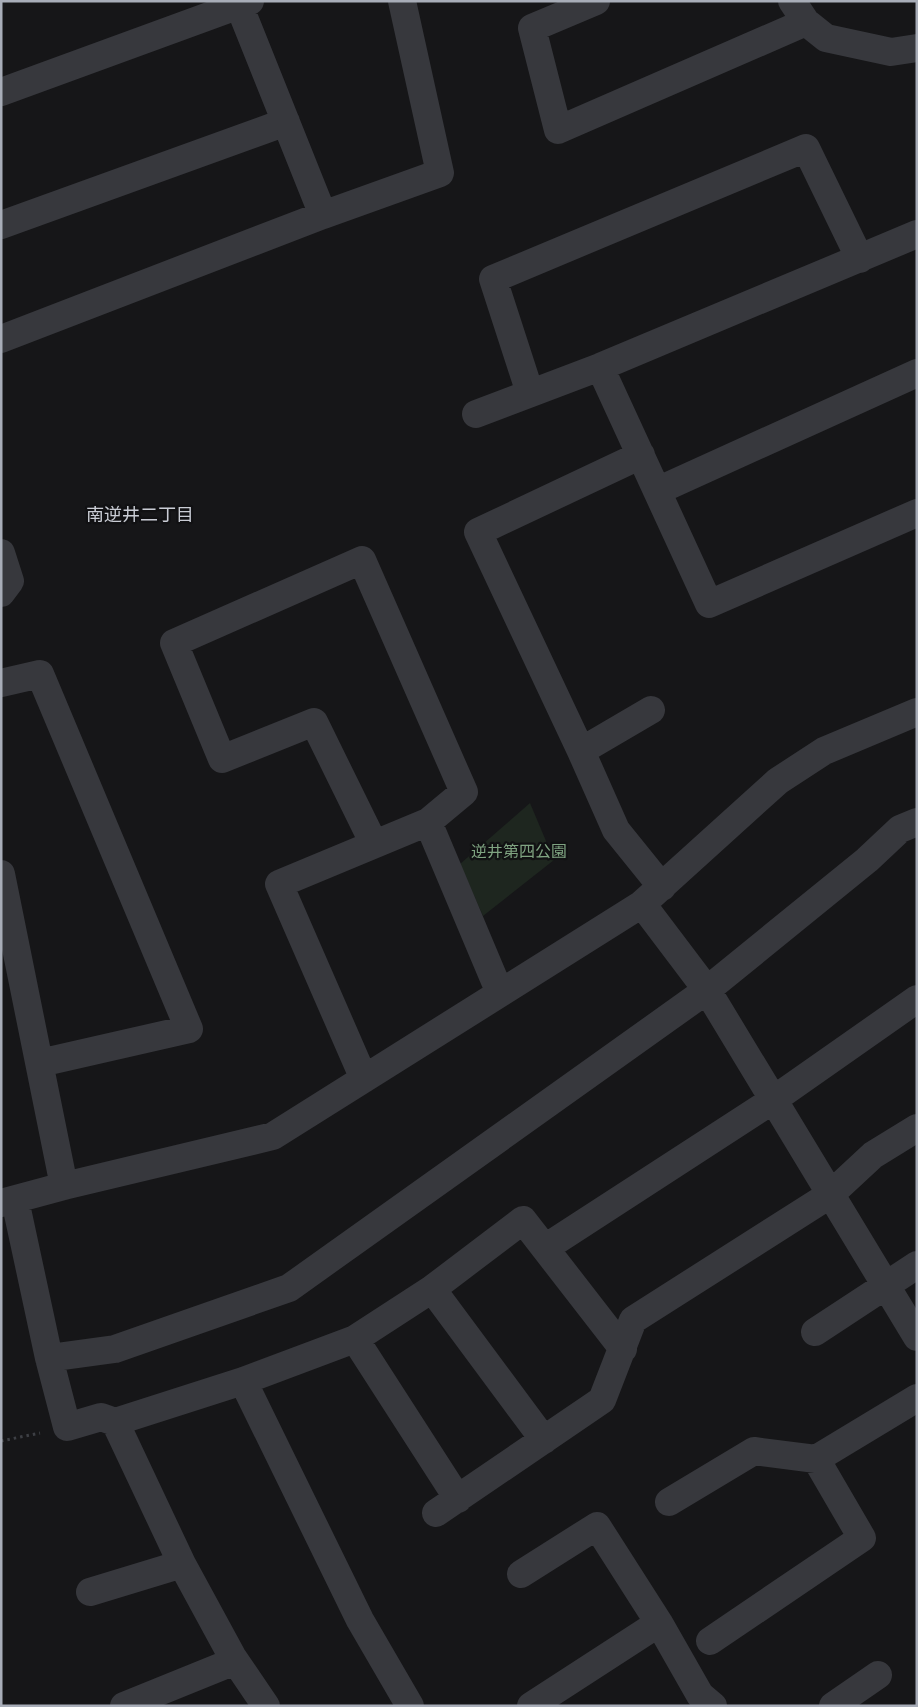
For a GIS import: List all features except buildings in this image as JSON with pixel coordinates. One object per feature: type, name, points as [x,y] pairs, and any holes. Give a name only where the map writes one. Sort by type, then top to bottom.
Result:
[{"type":"street","points":[[1,339],[323,215],[440,173],[402,1]]},
{"type":"street","points":[[596,1],[532,28],[558,130],[799,12],[826,38],[891,52],[917,48]]},
{"type":"street","points":[[1,92],[244,3],[286,122],[323,215]]},
{"type":"street","points":[[1,226],[286,122]]},
{"type":"street","points":[[530,394],[493,279],[806,148],[860,259]]},
{"type":"street","points":[[476,414],[600,367],[917,234]]},
{"type":"street","points":[[600,367],[709,604],[917,513]]},
{"type":"street","points":[[657,490],[917,373]]},
{"type":"street","points":[[641,455],[478,532],[616,830],[707,990],[831,1194],[884,1286],[917,1337]]},
{"type":"street","points":[[1,552],[10,581],[1,593]]},
{"type":"street","points":[[364,1079],[279,884],[428,822],[464,792],[362,560],[174,643],[222,759],[314,722],[374,844]]},
{"type":"street","points":[[1,683],[40,674],[189,1029],[40,1063]]},
{"type":"street","points":[[581,751],[651,710]]},
{"type":"street","points":[[623,1348],[523,1220],[432,1289],[355,1339],[243,1381],[115,1422],[101,1417],[67,1427],[8,1201],[273,1136],[652,896],[778,781],[824,751],[917,712]]},
{"type":"street","points":[[428,822],[500,993]]},
{"type":"street","points":[[49,1358],[115,1348],[289,1288],[707,990],[867,860],[900,829],[917,822]]},
{"type":"street","points":[[1,874],[64,1186]]},
{"type":"street","points":[[545,1248],[773,1100],[917,999]]},
{"type":"street","points":[[436,1514],[602,1400],[634,1320],[831,1194],[873,1155],[917,1128]]},
{"type":"street","points":[[815,1332],[917,1265]]},
{"type":"street","points":[[432,1289],[544,1440]]},
{"type":"street","points":[[355,1339],[458,1499]]},
{"type":"street","points":[[243,1381],[360,1620],[410,1706]]},
{"type":"street","points":[[669,1502],[754,1451],[816,1458],[917,1398]]},
{"type":"street","points":[[115,1422],[182,1564],[235,1661],[266,1706]]},
{"type":"street","points":[[710,1642],[862,1538],[816,1458]]},
{"type":"street","points":[[521,1574],[597,1526],[660,1623],[700,1695],[713,1706]]},
{"type":"street","points":[[90,1592],[182,1564]]},
{"type":"street","points":[[531,1706],[660,1623]]},
{"type":"street","points":[[124,1706],[235,1661]]},
{"type":"street","points":[[832,1706],[878,1675]]},
{"type":"path","points":[[1,1441],[67,1427]]},
{"type":"green space","name":"逆井第四公園","points":[[530,803],[554,860],[483,916],[460,864]]},
{"type":"district","name":"南逆井二丁目","points":[[140,514]]}]
